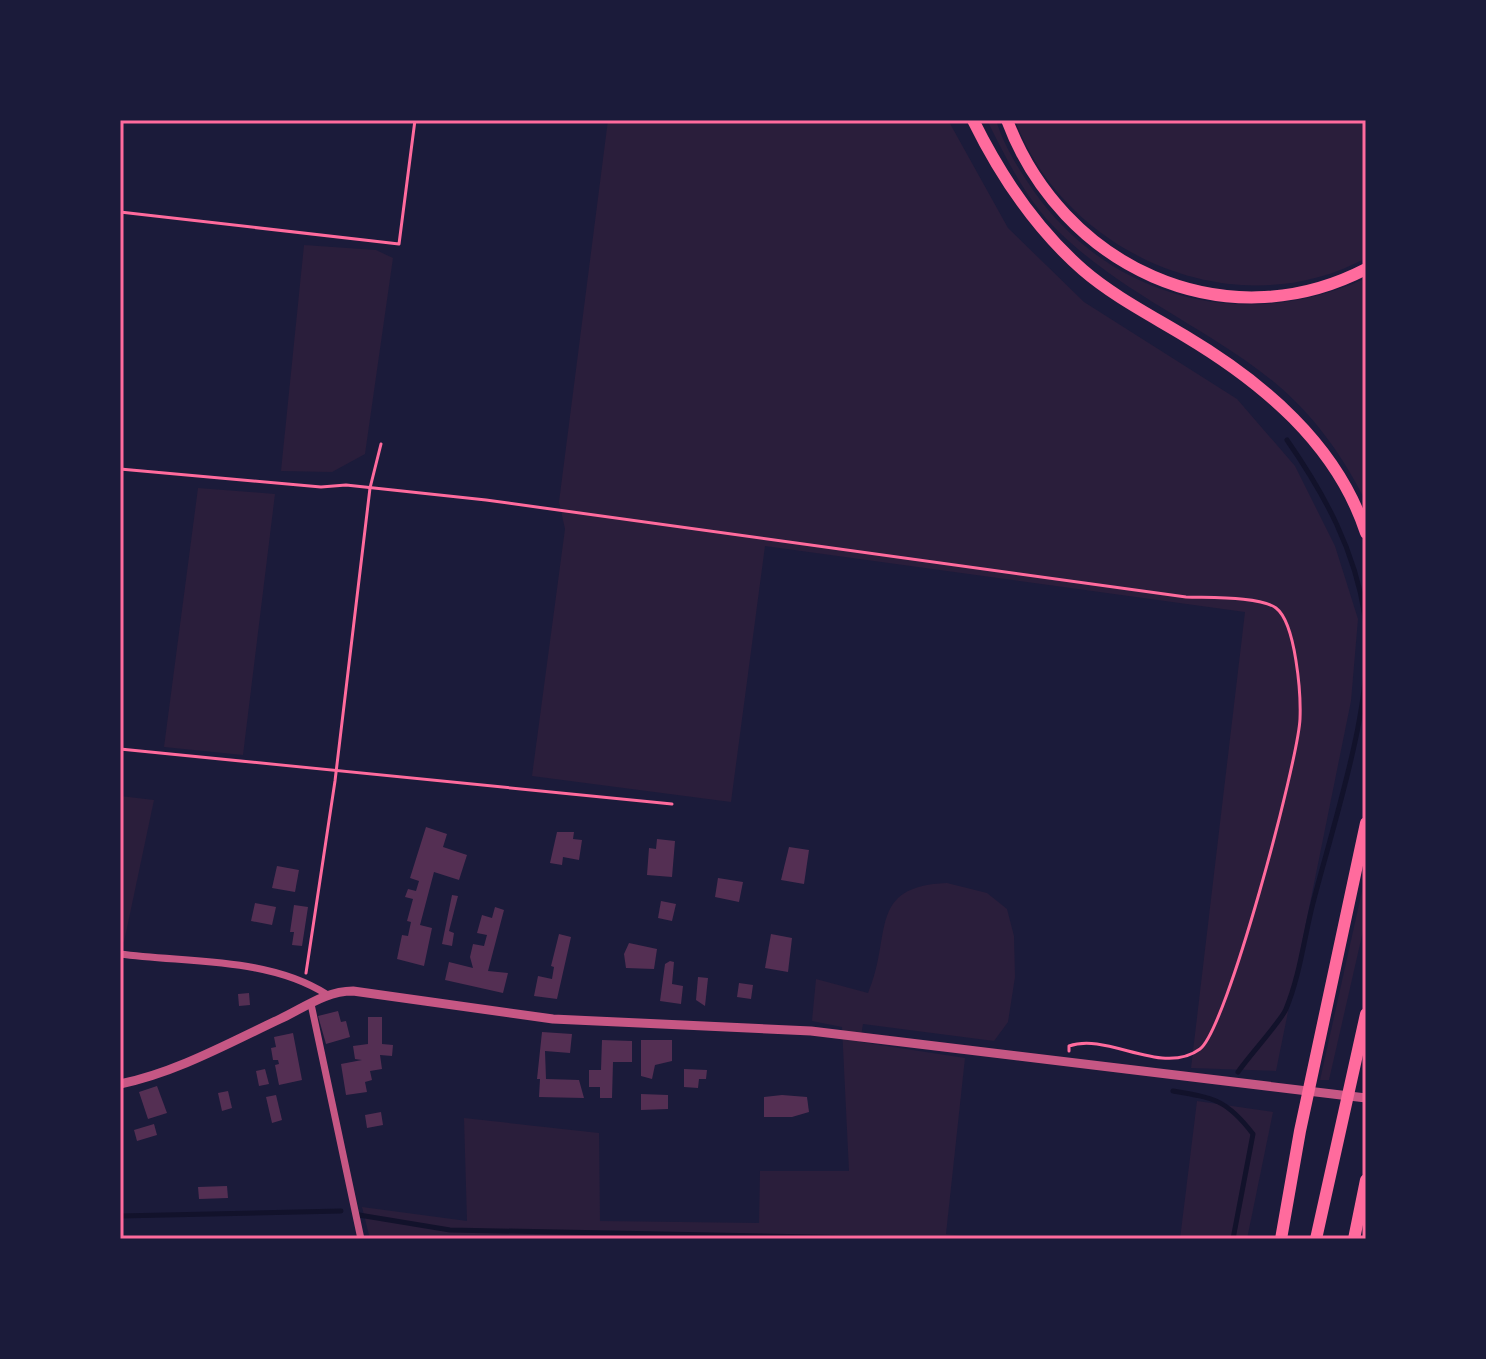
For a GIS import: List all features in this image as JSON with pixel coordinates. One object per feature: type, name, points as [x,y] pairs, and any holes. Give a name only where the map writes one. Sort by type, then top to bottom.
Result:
[{"type":"highway","points":[[973,120],[1014,194],[1048,237],[1086,273],[1242,372],[1283,407],[1314,441],[1342,482],[1366,533]]},
{"type":"highway","points":[[1007,120],[1036,182],[1065,218],[1100,249],[1155,279],[1246,298],[1295,293],[1343,280],[1366,269]]},
{"type":"highway","points":[[1281,1239],[1300,1131],[1366,823]]},
{"type":"highway","points":[[1316,1239],[1366,1014]]},
{"type":"highway","points":[[1354,1239],[1366,1180]]},
{"type":"street","points":[[120,954],[269,971],[305,981],[326,994]]},
{"type":"street","points":[[120,1084],[161,1072],[311,1004],[326,994],[353,991],[553,1019],[811,1031],[1366,1098]]},
{"type":"street","points":[[311,1004],[361,1239]]},
{"type":"path","points":[[120,212],[399,244],[415,120]]},
{"type":"path","points":[[305,981],[337,769],[370,488],[381,444]]},
{"type":"path","points":[[120,469],[486,500],[1186,597],[1264,602],[1278,609],[1286,622],[1295,661],[1300,723],[1259,890],[1215,1027],[1203,1048],[1190,1055],[1128,1053],[1088,1042],[1069,1046],[1067,1063]]},
{"type":"path","points":[[120,749],[672,804]]},
{"type":"shaded area","points":[[608,120],[948,120],[1008,228],[1084,302],[1237,399],[1295,466],[1335,546],[1358,619],[1351,701],[1276,1071],[1191,1068],[1245,612],[765,546],[731,802],[532,776],[565,529],[559,502]]},
{"type":"shaded area","points":[[987,120],[996,120],[1007,148],[1022,173],[1064,227],[1100,258],[1140,281],[1183,296],[1228,304],[1274,303],[1320,295],[1366,278],[1366,502],[1348,468],[1326,437],[1302,408],[1274,382],[1221,344],[1110,274],[1047,220],[1010,165]]},
{"type":"shaded area","points":[[1015,120],[1366,120],[1366,258],[1316,278],[1263,285],[1211,281],[1160,266],[1114,242],[1073,208],[1039,168]]},
{"type":"shaded area","points":[[304,245],[376,250],[393,258],[365,454],[332,472],[281,471]]},
{"type":"shaded area","points":[[198,488],[275,494],[243,755],[164,747]]},
{"type":"shaded area","points":[[120,796],[154,800],[124,942],[120,941]]},
{"type":"shaded area","points":[[1366,873],[1366,918],[1329,1080],[1320,1080]]},
{"type":"shaded area","points":[[947,883],[987,893],[1007,909],[1014,936],[1015,977],[1008,1022],[994,1041],[863,1024],[860,1042],[965,1058],[946,1234],[990,1239],[370,1239],[362,1207],[467,1221],[464,1118],[599,1133],[600,1221],[759,1223],[760,1171],[849,1171],[842,1027],[812,1021],[816,979],[868,993],[886,918],[893,904],[904,893],[921,886]]},
{"type":"shaded area","points":[[1197,1101],[1273,1112],[1247,1239],[1180,1239]]},
{"type":"building","points":[[426,827],[447,834],[443,847],[467,855],[459,880],[434,872],[420,925],[432,928],[424,966],[397,959],[402,935],[408,936],[411,922],[407,921],[413,899],[405,897],[408,889],[416,891],[419,881],[410,878]]},
{"type":"building","points":[[557,832],[574,832],[573,839],[582,840],[579,860],[563,857],[562,865],[550,863]]},
{"type":"building","points":[[657,839],[675,841],[672,877],[647,875],[649,848],[656,849]]},
{"type":"building","points":[[789,847],[809,850],[804,884],[781,880]]},
{"type":"building","points":[[277,866],[299,870],[295,892],[272,888]]},
{"type":"building","points":[[718,878],[743,882],[739,902],[715,897]]},
{"type":"building","points":[[452,895],[458,896],[449,931],[454,933],[452,946],[442,944]]},
{"type":"building","points":[[661,901],[676,904],[672,921],[658,918]]},
{"type":"building","points":[[255,903],[276,907],[272,925],[251,921]]},
{"type":"building","points":[[294,905],[308,907],[302,946],[292,945],[294,932],[290,932]]},
{"type":"building","points":[[495,907],[504,910],[488,971],[508,973],[503,993],[445,980],[449,962],[473,968],[470,957],[473,944],[484,946],[487,935],[477,933],[482,915],[492,918]]},
{"type":"building","points":[[559,934],[571,937],[557,999],[534,996],[538,976],[552,979],[554,967],[551,966]]},
{"type":"building","points":[[771,934],[792,938],[788,972],[765,968]]},
{"type":"building","points":[[629,943],[657,949],[654,969],[626,968],[624,954]]},
{"type":"building","points":[[674,962],[672,984],[683,986],[681,1004],[660,1001],[665,964]]},
{"type":"building","points":[[698,977],[708,978],[705,1006],[696,1000]]},
{"type":"building","points":[[739,983],[753,985],[751,999],[737,997]]},
{"type":"building","points":[[249,993],[250,1005],[239,1006],[238,994]]},
{"type":"building","points":[[338,1011],[341,1022],[346,1021],[350,1037],[326,1044],[318,1016]]},
{"type":"building","points":[[368,1017],[382,1017],[382,1044],[393,1045],[392,1056],[380,1055],[382,1069],[370,1071],[372,1080],[365,1082],[367,1092],[346,1095],[341,1064],[362,1060],[355,1059],[353,1046],[368,1044]]},
{"type":"building","points":[[542,1032],[572,1034],[570,1053],[545,1051],[546,1079],[579,1080],[584,1098],[539,1097],[540,1079],[537,1079]]},
{"type":"building","points":[[293,1033],[302,1080],[279,1085],[275,1065],[279,1064],[278,1060],[273,1060],[271,1048],[276,1047],[274,1037]]},
{"type":"building","points":[[602,1040],[632,1041],[632,1062],[613,1062],[612,1098],[600,1098],[600,1087],[589,1087],[589,1070],[601,1070]]},
{"type":"building","points":[[641,1040],[672,1040],[672,1061],[655,1065],[652,1079],[641,1076]]},
{"type":"building","points":[[265,1069],[269,1084],[259,1086],[256,1071]]},
{"type":"building","points":[[684,1069],[707,1070],[706,1079],[699,1079],[698,1088],[684,1087]]},
{"type":"building","points":[[157,1086],[167,1113],[148,1119],[139,1092]]},
{"type":"building","points":[[228,1091],[232,1108],[222,1111],[218,1093]]},
{"type":"building","points":[[641,1094],[668,1095],[668,1109],[641,1110]]},
{"type":"building","points":[[276,1095],[282,1120],[272,1123],[266,1097]]},
{"type":"building","points":[[764,1097],[807,1097],[809,1112],[792,1117],[764,1117]]},
{"type":"building","points":[[381,1112],[383,1125],[367,1128],[365,1115]]},
{"type":"building","points":[[154,1124],[157,1135],[137,1141],[134,1130]]},
{"type":"building","points":[[227,1186],[228,1198],[199,1199],[198,1187]]},
{"type":"waterway","points":[[1238,1072],[1283,1014],[1291,996],[1351,760],[1365,684],[1365,617],[1354,569],[1326,503],[1287,440]]},
{"type":"waterway","points":[[1173,1091],[1219,1102],[1253,1134],[1233,1239]]},
{"type":"waterway","points":[[120,1216],[341,1211]]},
{"type":"waterway","points":[[359,1215],[450,1230],[916,1239]]}]
